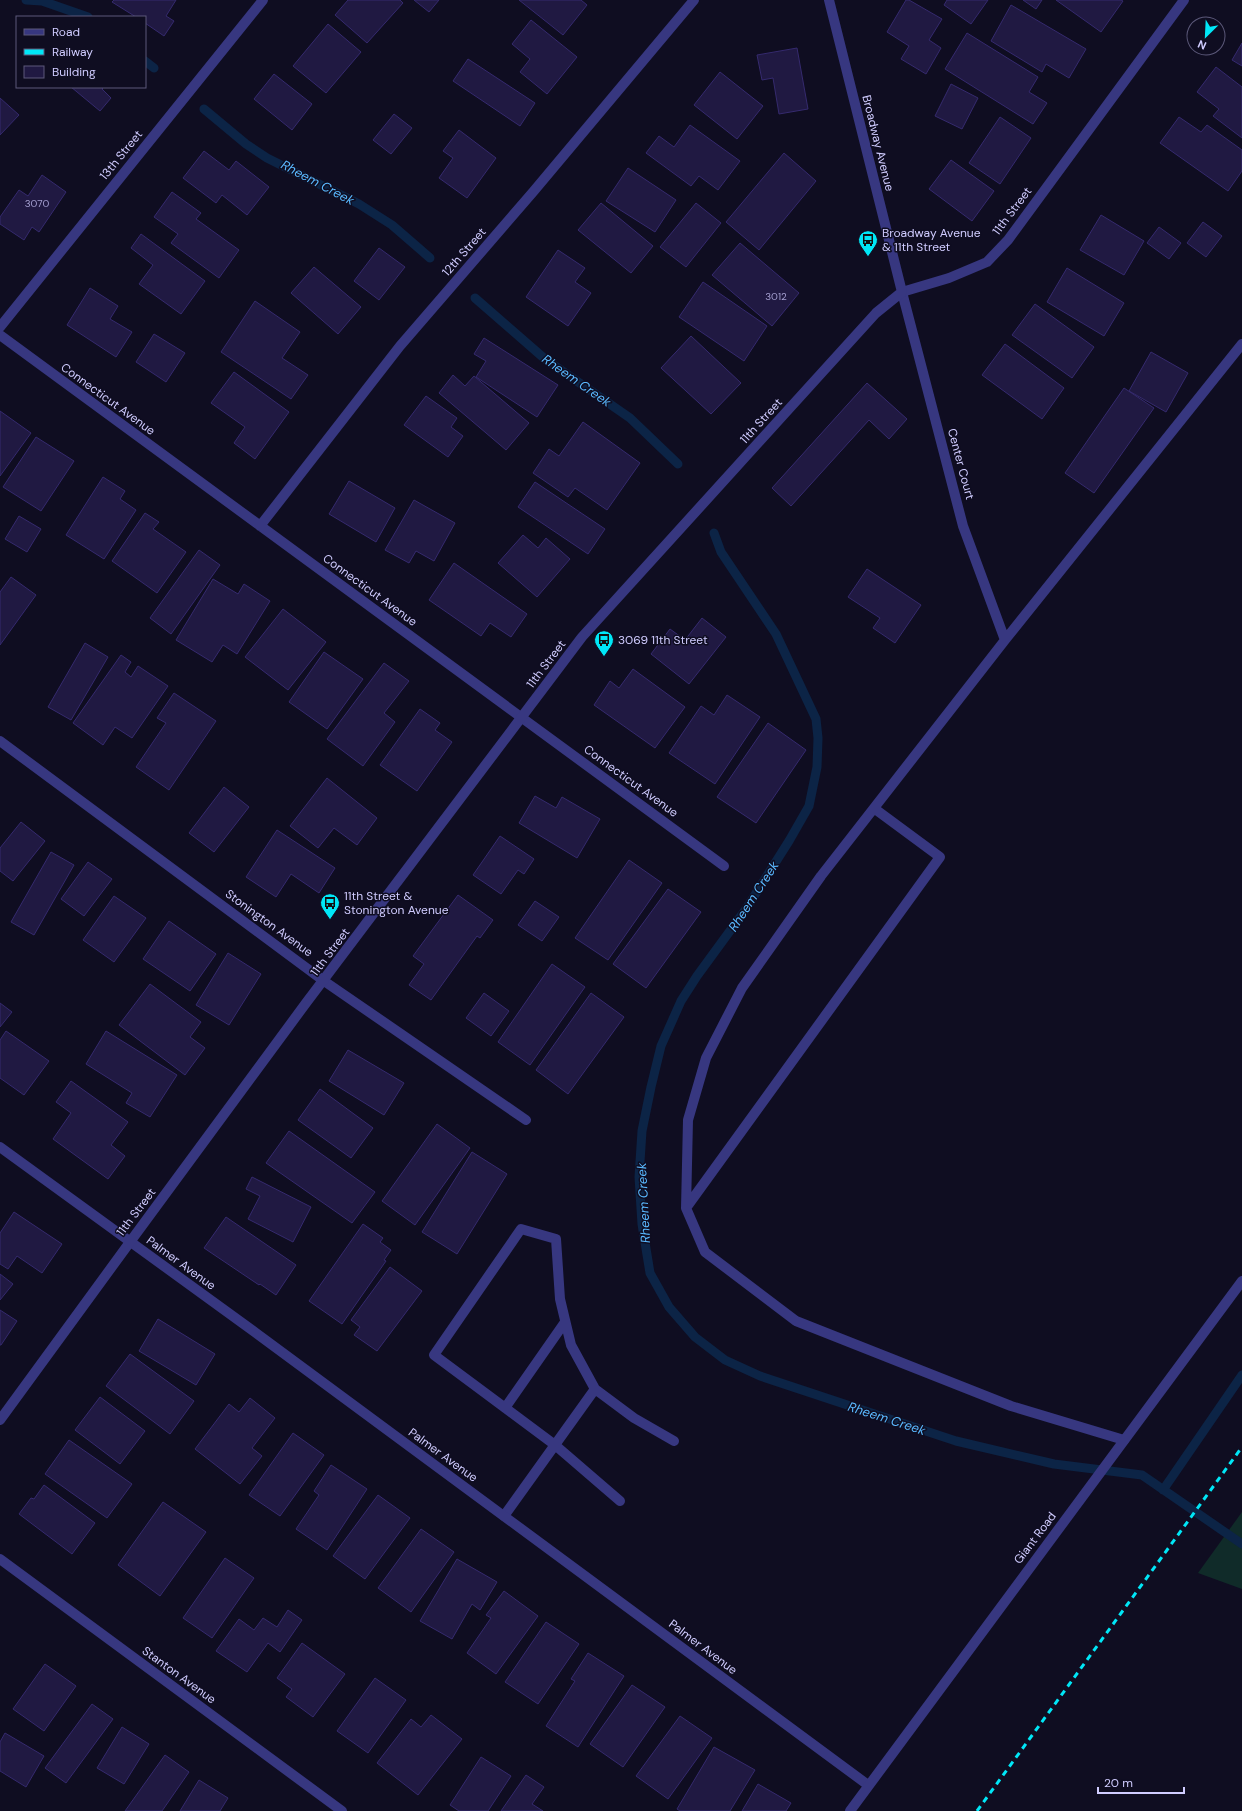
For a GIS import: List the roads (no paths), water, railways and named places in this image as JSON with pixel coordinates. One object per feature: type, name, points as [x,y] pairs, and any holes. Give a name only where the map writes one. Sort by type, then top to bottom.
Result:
[{"type":"street","name":"13th Street","points":[[0,327],[263,0]]},
{"type":"street","name":"12th Street","points":[[260,526],[400,346],[534,192],[694,0]]},
{"type":"street","name":"Broadway Avenue","points":[[829,0],[902,292]]},
{"type":"street","name":"11th Street","points":[[0,1420],[324,981],[582,637],[876,313],[902,292],[950,278],[987,262],[1008,240],[1184,0]]},
{"type":"street","name":"Center Court","points":[[902,292],[964,526],[1005,640]]},
{"type":"street","name":"Connecticut Avenue","points":[[0,336],[724,866]]},
{"type":"street","points":[[1124,1440],[1011,1406],[796,1321],[705,1252],[686,1208],[688,1120],[706,1058],[742,988],[821,876],[876,809],[1005,640],[1242,344]]},
{"type":"street","name":"Stonington Avenue","points":[[0,741],[324,981],[526,1120]]},
{"type":"street","points":[[686,1208],[940,857],[876,809]]},
{"type":"street","name":"Palmer Avenue","points":[[0,1147],[504,1516],[868,1786]]},
{"type":"street","points":[[620,1501],[555,1445],[434,1355],[521,1230],[556,1238],[560,1299],[565,1322],[571,1344],[595,1389],[634,1418],[674,1441]]},
{"type":"street","name":"Giant Road","points":[[850,1811],[1242,1281]]},
{"type":"street","points":[[505,1408],[565,1322]]},
{"type":"street","points":[[504,1516],[595,1389]]},
{"type":"street","name":"Stanton Avenue","points":[[0,1559],[342,1811]]},
{"type":"waterway","name":"Rheem Creek","points":[[26,0],[42,1],[85,16]]},
{"type":"waterway","name":"Rheem Creek","points":[[146,62],[154,68]]},
{"type":"waterway","name":"Rheem Creek","points":[[204,109],[246,144],[267,158],[359,204],[392,225],[430,258]]},
{"type":"waterway","name":"Rheem Creek","points":[[475,298],[545,359],[630,418],[678,464]]},
{"type":"waterway","name":"Rheem Creek","points":[[714,533],[721,552],[776,634],[816,719],[818,738],[817,767],[809,806],[789,841],[746,909],[697,976],[681,1001],[661,1046],[642,1131],[639,1177],[642,1224],[650,1273],[669,1307],[695,1337],[725,1360],[760,1376],[956,1441],[1054,1464],[1142,1475],[1242,1544]]},
{"type":"waterway","points":[[1163,1490],[1242,1375]]},
{"type":"railway","points":[[977,1811],[1242,1447]]},
{"type":"place","name":"Broadway Avenue & 11th Street","points":[[868,257]]},
{"type":"place","name":"3069 11th Street","points":[[604,657]]},
{"type":"place","name":"11th Street & Stonington Avenue","points":[[330,920]]}]
